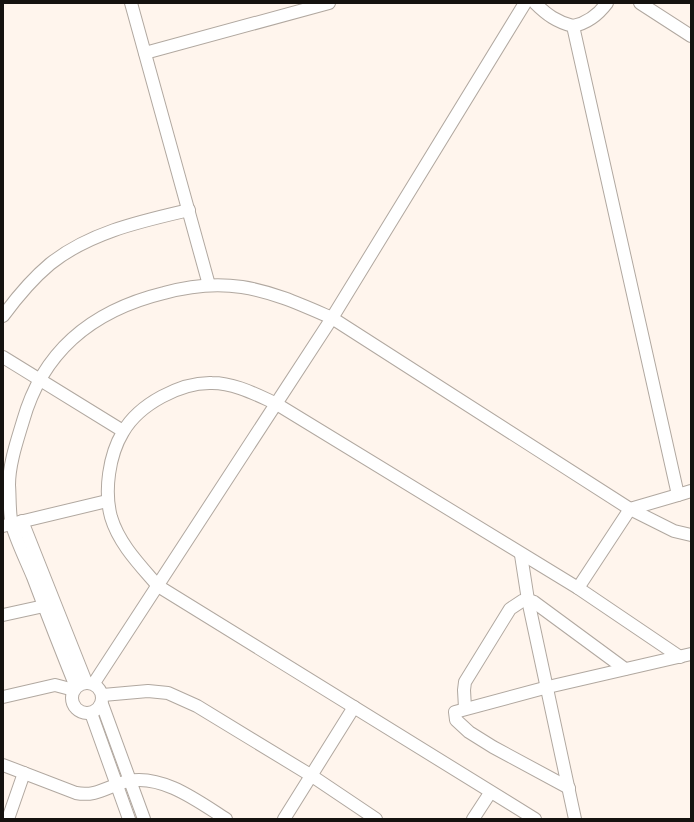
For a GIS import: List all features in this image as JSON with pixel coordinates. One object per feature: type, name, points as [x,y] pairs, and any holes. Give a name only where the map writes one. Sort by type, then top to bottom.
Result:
[{"type":"street","points":[[131,3],[209,285]]},
{"type":"street","points":[[145,53],[328,3]]},
{"type":"street","points":[[102,700],[97,710],[91,713],[80,712],[76,709],[72,700],[158,586],[275,403],[332,318],[525,3]]},
{"type":"street","points":[[535,3],[552,18],[573,26],[584,24],[594,17],[607,3]]},
{"type":"street","points":[[640,3],[691,36]]},
{"type":"street","points":[[573,26],[678,495]]},
{"type":"street","points":[[3,316],[30,282],[51,264],[74,248],[140,221],[189,210]]},
{"type":"street","points":[[82,686],[44,606],[12,524],[9,483],[13,455],[26,409],[39,379],[60,351],[73,337],[88,325],[113,310],[151,296],[181,288],[209,285],[240,287],[281,296],[332,318],[630,509],[674,531],[686,535],[691,534]]},
{"type":"street","points":[[3,357],[123,430]]},
{"type":"street","points":[[535,819],[490,793],[158,586],[131,555],[119,535],[107,501],[110,473],[117,444],[123,430],[145,407],[169,393],[190,385],[211,383],[228,384],[275,403],[521,555],[578,588],[686,656]]},
{"type":"street","points":[[578,588],[630,509],[691,491]]},
{"type":"street","points":[[12,524],[107,501]]},
{"type":"street","points":[[12,524],[82,686]]},
{"type":"street","points":[[521,555],[528,600],[548,687],[575,819]]},
{"type":"street","points":[[464,708],[465,682],[510,609],[522,601],[528,600],[625,669]]},
{"type":"street","points":[[3,615],[44,606]]},
{"type":"street","points":[[569,788],[521,763],[469,732],[454,718],[458,710],[548,687],[686,656]]},
{"type":"street","points":[[3,697],[55,685],[100,688],[102,700],[144,819]]},
{"type":"street","points":[[102,700],[148,690],[168,693],[197,706],[312,776],[376,819]]},
{"type":"street","points":[[284,819],[354,707]]},
{"type":"street","points":[[91,713],[129,819]]},
{"type":"street","points":[[3,765],[76,793],[92,794],[130,781],[146,781],[169,786],[226,819]]},
{"type":"street","points":[[8,819],[24,773]]},
{"type":"street","points":[[473,819],[490,793]]}]
